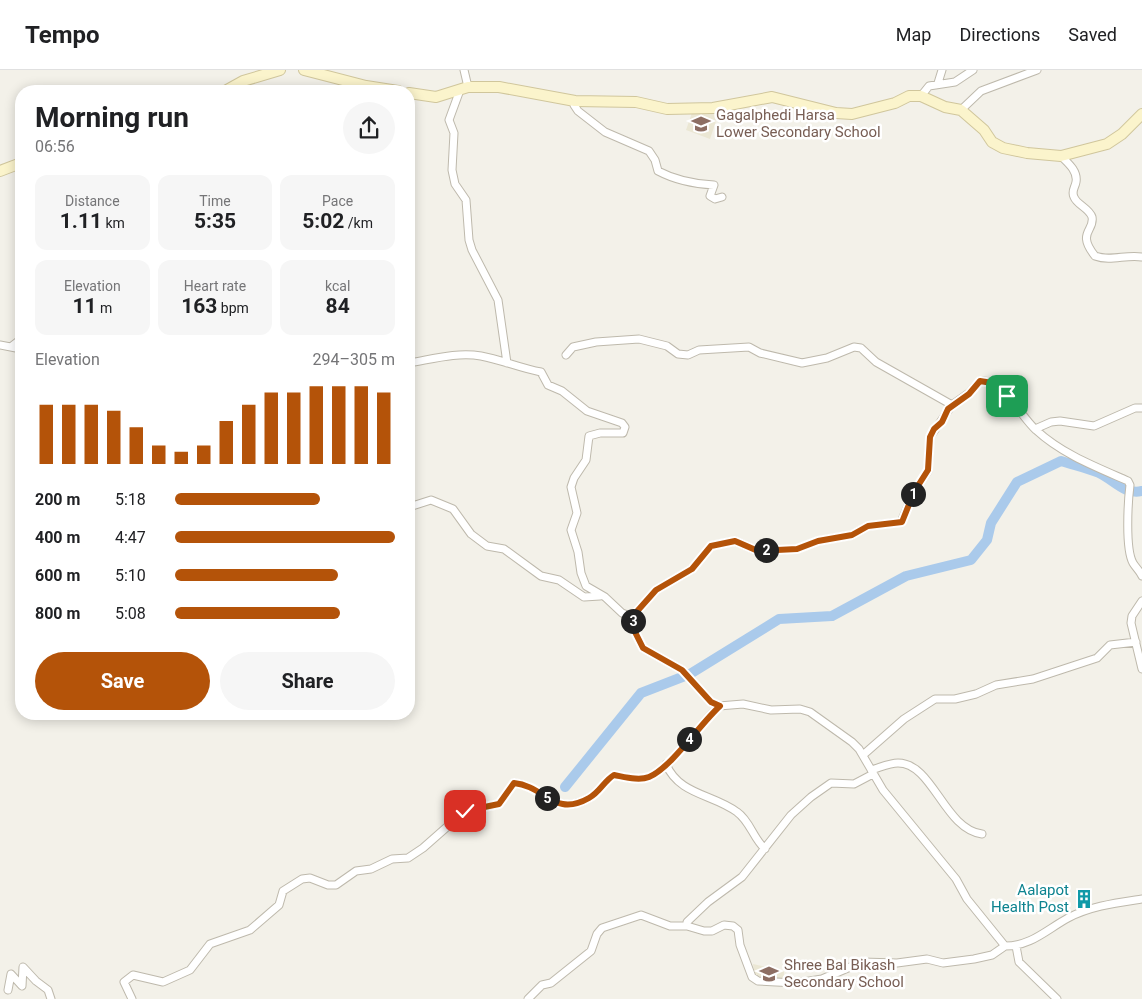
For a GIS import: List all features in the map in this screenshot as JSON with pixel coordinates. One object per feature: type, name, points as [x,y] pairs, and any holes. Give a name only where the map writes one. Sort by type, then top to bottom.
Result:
[{"type":"street","points":[[236,85],[280,70]]},
{"type":"street","points":[[304,70],[362,85]]},
{"type":"street","points":[[464,70],[464,89],[449,120],[454,134],[452,170],[456,184],[466,200],[466,216],[472,250],[498,300],[507,363]]},
{"type":"street","points":[[938,83],[942,70]]},
{"type":"street","points":[[921,96],[929,86],[938,83],[955,82],[972,70]]},
{"type":"street","points":[[961,110],[981,91],[1037,70]]},
{"type":"street","points":[[415,94],[436,97],[464,89],[499,87],[575,101],[636,102],[667,108],[713,108],[772,96],[836,113],[852,114],[895,103],[909,96],[921,96],[945,107],[961,110],[984,130],[992,142],[1003,148],[1027,153],[1061,156],[1107,144],[1122,134],[1142,114]]},
{"type":"street","points":[[575,101],[574,106],[578,111],[605,132],[649,150],[655,160],[658,171],[668,177],[692,183],[714,185],[710,196],[715,199],[722,198]]},
{"type":"street","points":[[1061,156],[1074,171],[1076,180],[1072,192],[1074,200],[1091,215],[1092,220],[1086,232],[1089,248],[1095,256],[1103,259],[1122,256],[1142,258]]},
{"type":"street","points":[[0,171],[15,165]]},
{"type":"street","points":[[566,355],[573,347],[596,342],[639,339],[667,346],[678,354],[688,355],[699,350],[749,347],[760,353],[802,363],[827,358],[854,347],[861,348],[876,362],[952,405]]},
{"type":"street","points":[[0,345],[15,347]]},
{"type":"street","points":[[415,362],[460,355],[480,356],[507,363],[516,368],[541,372],[554,389],[562,392],[587,411],[618,421],[625,427],[625,430],[619,434],[590,436],[586,460],[574,478],[572,487],[577,513],[571,530],[578,552],[581,573],[586,586],[600,596]]},
{"type":"street","points":[[632,617],[656,590],[692,569],[711,546],[735,541],[758,551],[797,549],[818,541],[852,535],[868,526],[902,522],[914,492],[928,470],[930,437],[952,405],[969,394],[980,381],[984,380],[1002,389],[1035,429],[1073,457],[1098,466],[1130,484],[1127,515],[1130,552],[1133,563],[1142,576]]},
{"type":"street","points":[[1035,429],[1051,422],[1060,421],[1094,426],[1135,408],[1142,408]]},
{"type":"street","points":[[415,504],[432,500],[453,509],[471,534],[487,546],[504,549],[541,576],[559,580],[584,597],[605,597],[622,613],[632,617]]},
{"type":"street","points":[[1142,602],[1132,616],[1142,669]]},
{"type":"street","points":[[632,617],[635,632],[643,648],[682,670],[711,702],[720,706],[743,704],[771,710],[806,710],[845,737],[863,755],[872,772],[956,879],[967,899],[1005,946]]},
{"type":"street","points":[[863,755],[898,724],[935,699],[955,699],[976,694],[996,685],[1033,678],[1097,658],[1110,645],[1136,642]]},
{"type":"street","points":[[132,999],[124,982],[127,977],[133,975],[163,982],[190,970],[210,944],[250,930],[279,905],[283,891],[302,879],[310,878],[328,885],[336,884],[356,871],[371,869],[392,859],[408,858],[423,848],[465,811],[499,804],[514,783],[538,792],[559,804],[574,806],[601,790],[614,775],[649,777],[666,764],[720,706]]},
{"type":"street","points":[[687,926],[687,922],[708,902],[742,877],[791,815],[811,797],[831,783],[854,784],[872,772],[898,763],[917,769],[952,815],[970,830],[982,834]]},
{"type":"street","points":[[666,764],[671,774],[686,789],[709,796],[736,812],[744,820],[757,842],[765,849]]},
{"type":"street","points":[[528,999],[542,984],[551,983],[591,951],[597,934],[602,928],[641,914],[670,926],[687,926],[708,931],[724,925],[733,926],[738,930],[740,945],[752,977],[758,981],[797,983],[822,979],[862,962],[897,963],[927,959],[942,963],[992,955],[1005,946],[1028,943],[1068,918],[1099,905],[1142,899]]},
{"type":"street","points":[[1016,946],[1018,962],[1057,999]]},
{"type":"street","points":[[8,990],[11,974],[22,986],[22,967],[48,990],[51,999]]},
{"type":"shaded area","name":"Gagalphedi Harsa Lower Secondary School","points":[[693,110],[719,112],[710,139],[686,130]]},
{"type":"shaded area","name":"Shree Bal Bikash Secondary School","points":[[753,964],[784,971],[784,980],[755,978]]},
{"type":"waterway","points":[[565,787],[641,693],[690,674],[779,619],[832,616],[906,576],[971,560],[987,540],[991,523],[1017,482],[1061,461],[1099,473],[1124,489],[1136,492],[1142,491]]},
{"type":"place","name":"Gagalphedi Harsa Lower Secondary School","points":[[701,124]]},
{"type":"place","name":"Aalapot Health Post","points":[[1084,899]]},
{"type":"place","name":"Shree Bal Bikash Secondary School","points":[[769,974]]},
{"type":"route","points":[[465,811],[499,804],[503,801],[514,783],[538,792],[559,804],[574,806],[601,790],[614,775],[643,778],[649,777],[656,772],[668,762],[720,706],[704,696],[682,670],[643,648],[635,632],[632,617],[643,602],[668,581],[692,569],[711,546],[727,541],[735,541],[758,551],[797,549],[818,541],[852,535],[868,526],[902,522],[914,492],[928,470],[930,437],[934,429],[942,422],[948,409],[956,401],[969,394],[980,381],[984,380],[1002,389],[1007,396]]}]
